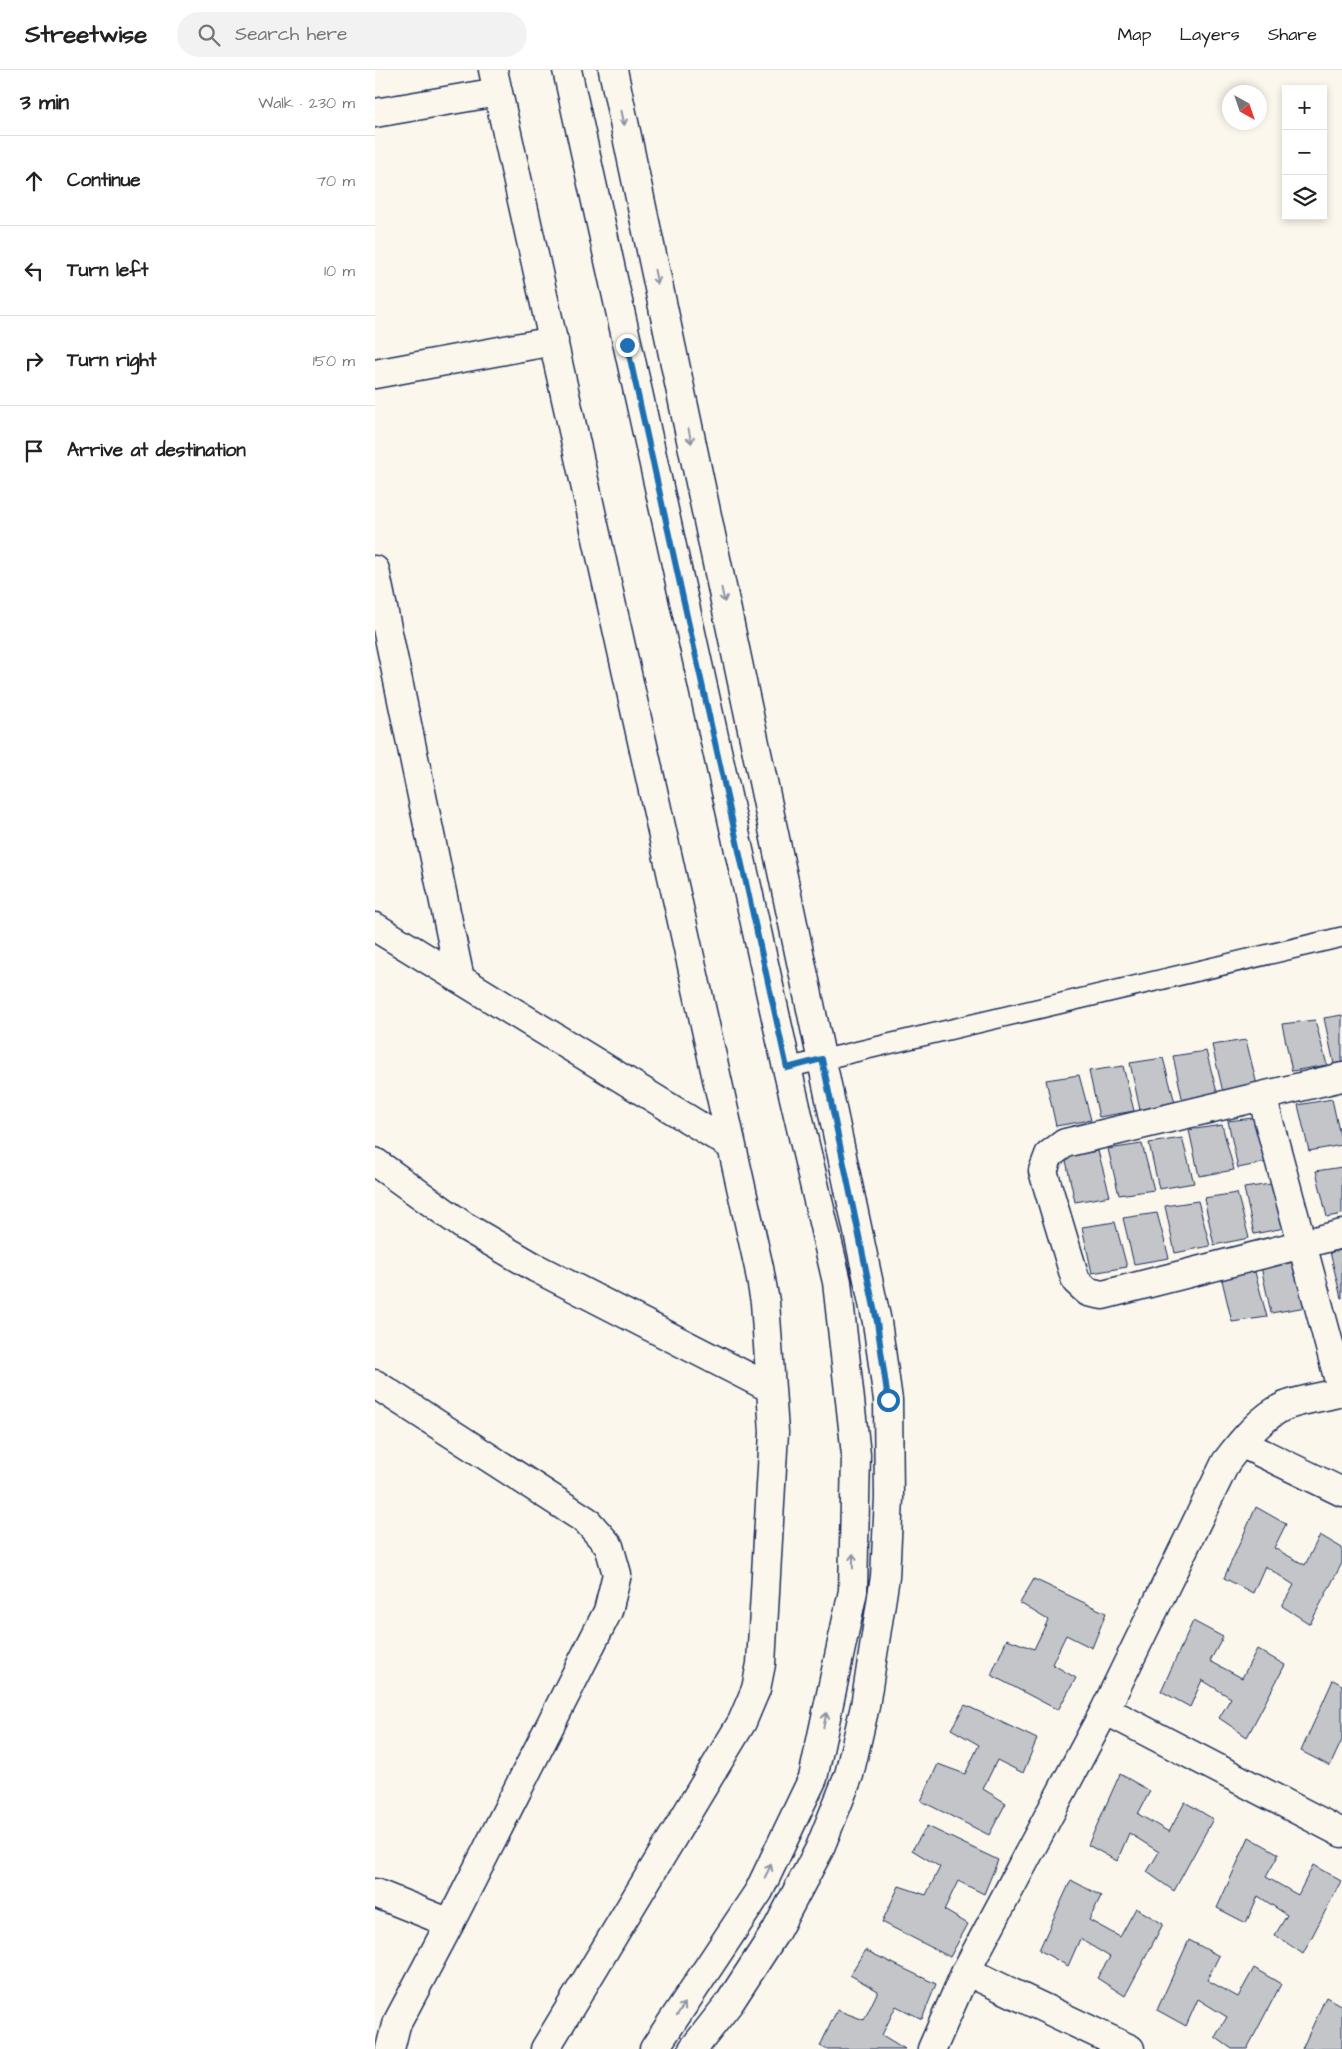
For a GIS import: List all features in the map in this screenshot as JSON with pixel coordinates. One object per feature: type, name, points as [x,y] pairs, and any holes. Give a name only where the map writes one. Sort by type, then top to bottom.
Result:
[{"type":"street","points":[[567,70],[787,1068],[837,1282],[856,1455],[853,1591],[813,1778],[759,1890],[654,2049]]},
{"type":"street","points":[[613,70],[877,1322],[888,1400],[889,1498],[885,1577],[865,1706],[849,1775],[819,1850],[776,1931],[729,2002],[693,2049]]},
{"type":"street","points":[[375,114],[495,81],[765,1302],[773,1454],[761,1664],[756,1689],[742,1722],[545,2049]]},
{"type":"street","points":[[375,374],[554,341]]},
{"type":"street","points":[[375,570],[460,979]]},
{"type":"street","points":[[375,927],[732,1146]]},
{"type":"street","points":[[1342,1077],[1065,1143],[1049,1156],[1043,1172],[1077,1281],[1088,1292],[1103,1295],[1342,1234]]},
{"type":"street","points":[[932,2049],[966,1971],[1105,1710],[1227,1462],[1241,1443],[1260,1424],[1284,1407],[1342,1392],[1262,1096]]},
{"type":"street","points":[[375,1162],[464,1226],[537,1268],[771,1388]]},
{"type":"street","points":[[375,1384],[587,1521],[609,1546],[617,1574],[608,1611],[450,1923],[396,2025],[390,2049]]},
{"type":"street","points":[[1241,1443],[1342,1492]]},
{"type":"street","points":[[1105,1710],[1342,1833]]},
{"type":"street","points":[[375,1893],[450,1923]]},
{"type":"street","points":[[966,1971],[1130,2049]]},
{"type":"lane","points":[[787,1068],[1342,937]]},
{"type":"building","points":[[1342,1015],[1342,1062],[1334,1064],[1324,1018]]},
{"type":"building","points":[[1315,1020],[1327,1065],[1292,1071],[1282,1024]]},
{"type":"building","points":[[1246,1040],[1257,1085],[1223,1092],[1212,1045]]},
{"type":"building","points":[[1206,1051],[1218,1096],[1183,1102],[1173,1056]]},
{"type":"building","points":[[1163,1058],[1175,1103],[1140,1110],[1130,1063]]},
{"type":"building","points":[[1123,1066],[1134,1111],[1099,1117],[1089,1071]]},
{"type":"building","points":[[1079,1075],[1091,1120],[1056,1126],[1046,1080]]},
{"type":"building","points":[[1332,1099],[1342,1145],[1309,1151],[1298,1105]]},
{"type":"building","points":[[1261,1117],[1273,1161],[1238,1168],[1228,1121]]},
{"type":"building","points":[[1222,1125],[1234,1170],[1199,1176],[1189,1130]]},
{"type":"building","points":[[1182,1138],[1194,1183],[1159,1189],[1149,1143]]},
{"type":"building","points":[[1142,1144],[1154,1190],[1119,1195],[1108,1149]]},
{"type":"building","points":[[1098,1151],[1110,1196],[1075,1202],[1065,1156]]},
{"type":"building","points":[[1342,1167],[1342,1214],[1327,1217],[1316,1171]]},
{"type":"building","points":[[1277,1183],[1289,1227],[1254,1234],[1244,1188]]},
{"type":"building","points":[[1237,1193],[1249,1238],[1214,1245],[1204,1198]]},
{"type":"building","points":[[1198,1201],[1210,1246],[1175,1253],[1165,1206]]},
{"type":"building","points":[[1157,1213],[1169,1258],[1134,1264],[1123,1218]]},
{"type":"building","points":[[1115,1222],[1127,1267],[1092,1273],[1082,1227]]},
{"type":"building","points":[[1342,1250],[1342,1298],[1341,1298],[1330,1252]]},
{"type":"building","points":[[1294,1262],[1306,1307],[1271,1313],[1261,1267]]},
{"type":"building","points":[[1255,1272],[1267,1317],[1232,1322],[1221,1276]]},
{"type":"building","points":[[1256,1507],[1286,1524],[1274,1548],[1305,1565],[1320,1535],[1342,1548],[1342,1563],[1310,1624],[1282,1606],[1294,1585],[1265,1566],[1253,1593],[1224,1578]]},
{"type":"building","points":[[1034,1579],[1106,1613],[1092,1648],[1066,1635],[1052,1664],[1076,1678],[1058,1710],[991,1675],[1007,1639],[1034,1649],[1048,1620],[1020,1603]]},
{"type":"building","points":[[1193,1621],[1223,1637],[1210,1661],[1242,1678],[1257,1649],[1285,1665],[1247,1737],[1219,1718],[1231,1698],[1202,1680],[1190,1707],[1161,1691]]},
{"type":"building","points":[[1333,1680],[1342,1685],[1342,1740],[1330,1766],[1301,1751]]},
{"type":"building","points":[[965,1705],[1037,1739],[1023,1773],[997,1760],[983,1789],[1006,1803],[989,1835],[921,1801],[938,1764],[965,1774],[979,1745],[951,1729]]},
{"type":"building","points":[[1120,1774],[1150,1791],[1138,1814],[1169,1832],[1185,1802],[1213,1819],[1174,1891],[1147,1872],[1159,1852],[1129,1833],[1117,1861],[1088,1845]]},
{"type":"building","points":[[927,1826],[998,1860],[984,1894],[958,1881],[944,1910],[968,1924],[950,1957],[882,1922],[899,1886],[926,1895],[940,1867],[912,1850]]},
{"type":"building","points":[[1249,1837],[1279,1854],[1266,1877],[1298,1895],[1313,1865],[1341,1881],[1303,1954],[1275,1935],[1287,1915],[1258,1896],[1246,1923],[1217,1908]]},
{"type":"building","points":[[1071,1880],[1101,1896],[1089,1920],[1120,1937],[1136,1908],[1163,1924],[1125,1996],[1097,1978],[1110,1957],[1080,1939],[1068,1966],[1039,1950]]},
{"type":"building","points":[[1189,1940],[1219,1956],[1207,1980],[1238,1997],[1254,1968],[1281,1984],[1247,2049],[1232,2049],[1215,2037],[1227,2017],[1198,1999],[1186,2026],[1157,2010]]},
{"type":"building","points":[[865,1950],[936,1984],[922,2019],[896,2006],[882,2035],[905,2049],[826,2049],[820,2046],[837,2010],[864,2020],[878,1991],[850,1975]]},
{"type":"building","points":[[1326,1997],[1342,2006],[1342,2049],[1302,2049]]},
{"type":"route","points":[[627,345],[787,1068],[822,1059],[877,1322],[888,1400]]}]
